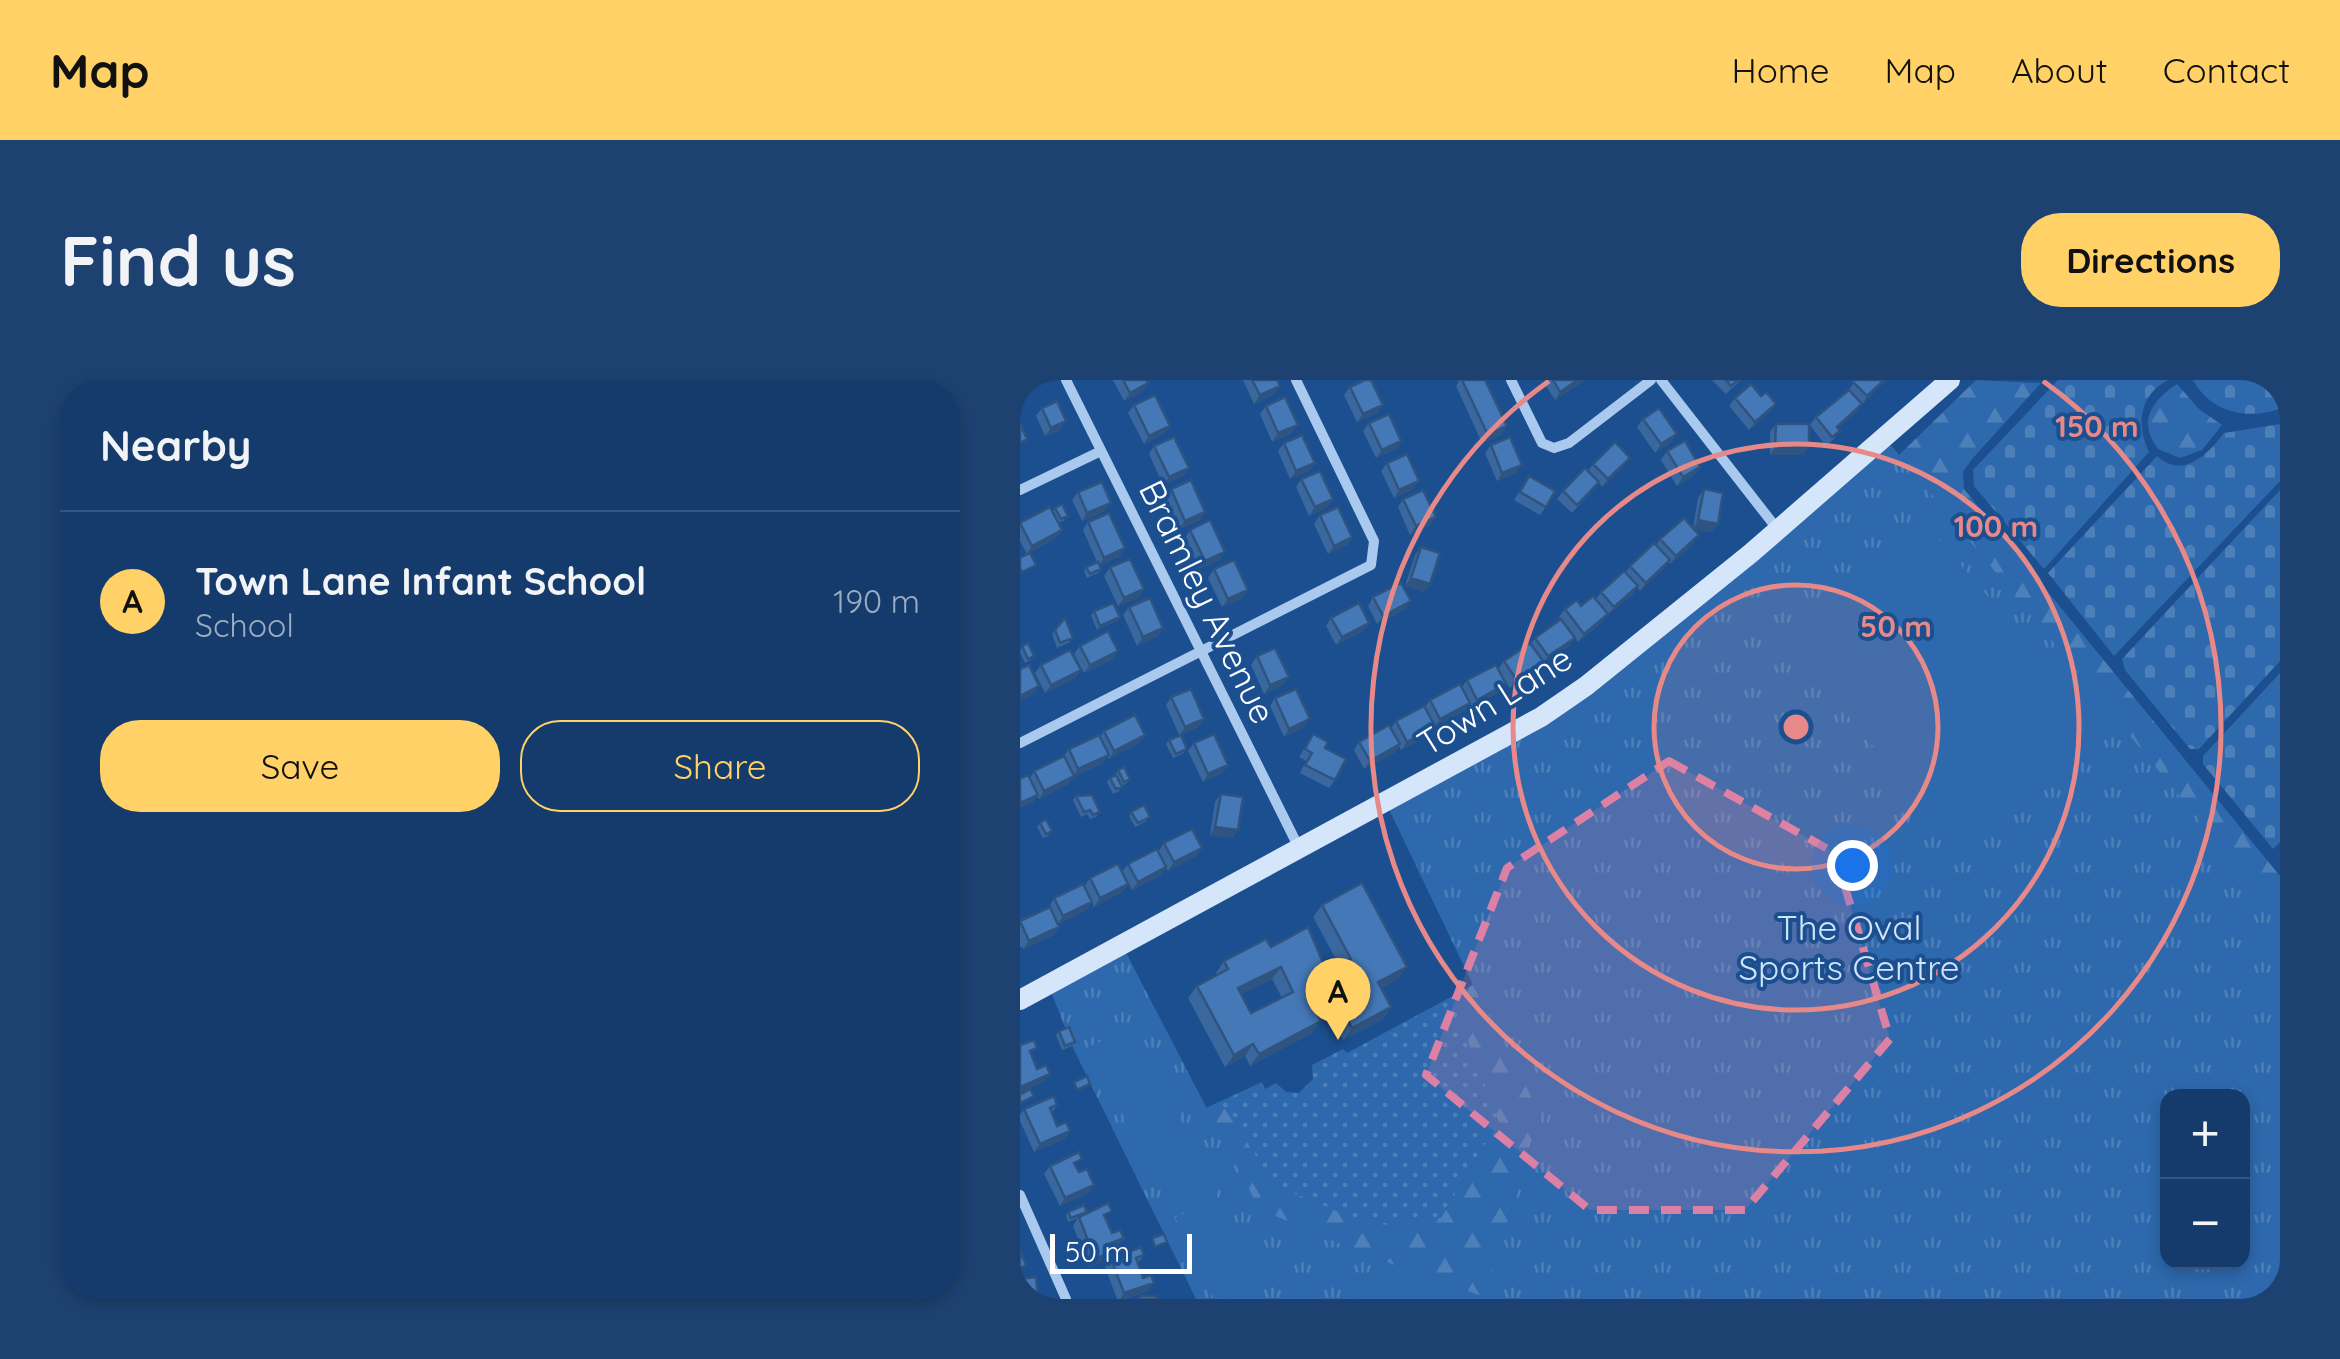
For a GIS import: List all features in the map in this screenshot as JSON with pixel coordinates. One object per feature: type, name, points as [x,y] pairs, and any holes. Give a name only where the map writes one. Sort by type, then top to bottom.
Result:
[{"type":"main road","name":"Town Lane","points":[[1020,1000],[1541,717],[1586,686],[1778,530],[1950,380]]},
{"type":"street","name":"Bramley Avenue","points":[[1066,380],[1299,849]]},
{"type":"street","points":[[1020,743],[1361,573],[1376,552],[1296,380]]},
{"type":"street","points":[[1511,380],[1542,444],[1554,448],[1569,444],[1650,380]]},
{"type":"street","points":[[1661,380],[1778,530]]},
{"type":"street","points":[[1020,490],[1101,451]]},
{"type":"street","points":[[1020,1195],[1066,1299]]},
{"type":"highlighted area","points":[[1669,761],[1835,853],[1890,1039],[1745,1210],[1590,1210],[1426,1075],[1507,868]]},
{"type":"green space","points":[[1976,380],[2041,383],[1972,459],[1963,472],[1964,489],[2280,876],[2280,918],[1898,456]]},
{"type":"green space","points":[[2058,380],[2168,380],[2151,394],[2143,412],[2142,431],[2149,452],[2044,569],[1974,486],[1973,470]]},
{"type":"green space","points":[[2193,380],[2280,380],[2280,409],[2255,414],[2231,411],[2210,400]]},
{"type":"green space","points":[[2177,384],[2199,409],[2222,425],[2202,450],[2180,458],[2158,449],[2148,421],[2154,405]]},
{"type":"green space","points":[[2280,424],[2280,481],[2114,656],[2048,573],[2157,456],[2167,463],[2185,465],[2203,456],[2224,433]]},
{"type":"green space","name":"The Oval Sports Centre","points":[[1886,439],[2280,918],[2280,1299],[1196,1299],[1074,1050],[1048,984],[1121,943],[1259,1209],[1374,1258],[1485,1297],[1540,1113],[1473,985],[1386,803],[1541,717]]},
{"type":"green space","points":[[2280,490],[2280,661],[2199,749],[2190,749],[2125,670],[2122,659]]},
{"type":"green space","points":[[1928,527],[2098,725],[1953,844],[1788,642]]},
{"type":"green space","points":[[2280,673],[2280,842],[2273,849],[2203,764],[2203,756]]},
{"type":"green space","points":[[1473,985],[1540,1113],[1484,1145],[1441,1218],[1374,1258],[1259,1209],[1206,1108],[1262,1082],[1265,1089],[1276,1083],[1286,1092],[1299,1093],[1313,1079],[1312,1065],[1343,1049],[1347,1053]]},
{"type":"green space","points":[[1473,985],[1540,1113],[1485,1298],[1374,1258],[1259,1209],[1206,1108],[1220,1102],[1276,1186],[1373,1226],[1441,1218],[1484,1145],[1503,1133],[1451,997]]},
{"type":"green space","points":[[1136,1025],[1177,1111],[1131,1132],[1090,1046]]},
{"type":"green space","points":[[1177,1113],[1259,1283],[1227,1299],[1214,1299],[1175,1218],[1208,1201],[1173,1217],[1133,1133]]},
{"type":"green space","points":[[1374,1258],[1485,1298],[1485,1299],[1359,1299]]},
{"type":"building","points":[[1123,380],[1146,380],[1148,383],[1130,393]]},
{"type":"building","points":[[1252,380],[1277,380],[1280,386],[1260,395]]},
{"type":"building","points":[[1371,380],[1383,405],[1363,414],[1350,387]]},
{"type":"building","points":[[1462,380],[1485,380],[1507,426],[1488,435]]},
{"type":"building","points":[[1553,380],[1578,380],[1560,392]]},
{"type":"building","points":[[1884,380],[1867,396],[1853,382]]},
{"type":"building","points":[[1751,384],[1761,396],[1766,392],[1776,404],[1755,422],[1735,398]]},
{"type":"building","points":[[1849,390],[1862,404],[1837,427],[1840,431],[1832,437],[1816,417]]},
{"type":"building","points":[[1155,395],[1170,426],[1149,436],[1134,405]]},
{"type":"building","points":[[1285,397],[1298,425],[1278,433],[1266,406]]},
{"type":"building","points":[[1057,401],[1066,421],[1051,428],[1042,408]]},
{"type":"building","points":[[1659,408],[1677,434],[1661,444],[1643,419]]},
{"type":"building","points":[[1389,414],[1401,441],[1382,450],[1369,423]]},
{"type":"building","points":[[1020,424],[1027,439],[1020,443]]},
{"type":"building","points":[[1776,424],[1809,424],[1809,447],[1775,447]]},
{"type":"building","points":[[1302,435],[1315,463],[1296,471],[1284,443]]},
{"type":"building","points":[[1174,437],[1189,468],[1169,477],[1154,446]]},
{"type":"building","points":[[1510,437],[1522,465],[1502,473],[1491,445]]},
{"type":"building","points":[[1685,441],[1700,467],[1683,477],[1667,451]]},
{"type":"building","points":[[1615,442],[1630,458],[1608,479],[1593,464]]},
{"type":"building","points":[[1407,454],[1419,481],[1399,490],[1387,463]]},
{"type":"building","points":[[1585,468],[1599,482],[1577,505],[1563,491]]},
{"type":"building","points":[[1320,471],[1333,499],[1315,507],[1301,479]]},
{"type":"building","points":[[1529,476],[1555,491],[1546,507],[1520,492]]},
{"type":"building","points":[[1191,480],[1205,512],[1185,521],[1171,489]]},
{"type":"building","points":[[1102,482],[1111,503],[1087,513],[1078,492]]},
{"type":"building","points":[[1704,489],[1723,493],[1718,524],[1698,520]]},
{"type":"building","points":[[1423,490],[1436,517],[1416,526],[1403,499]]},
{"type":"building","points":[[1062,504],[1068,516],[1061,519],[1055,508]]},
{"type":"building","points":[[1050,507],[1062,530],[1032,546],[1020,523]]},
{"type":"building","points":[[1338,507],[1352,537],[1334,546],[1320,515]]},
{"type":"building","points":[[1109,513],[1125,548],[1104,558],[1088,522]]},
{"type":"building","points":[[1684,518],[1699,535],[1676,556],[1660,539]]},
{"type":"building","points":[[1210,520],[1225,552],[1205,561],[1190,530]]},
{"type":"building","points":[[1654,543],[1670,560],[1646,583],[1630,566]]},
{"type":"building","points":[[1421,547],[1440,553],[1430,584],[1411,578]]},
{"type":"building","points":[[1030,553],[1036,565],[1022,572],[1020,558]]},
{"type":"building","points":[[1130,559],[1144,589],[1124,598],[1110,567]]},
{"type":"building","points":[[1234,560],[1248,590],[1228,599],[1214,569]]},
{"type":"building","points":[[1098,562],[1101,569],[1090,574],[1086,567]]},
{"type":"building","points":[[1624,571],[1638,586],[1614,607],[1601,592]]},
{"type":"building","points":[[1401,583],[1411,601],[1383,616],[1373,597]]},
{"type":"building","points":[[1593,596],[1608,614],[1584,634],[1565,609],[1577,600],[1581,606]]},
{"type":"building","points":[[1150,598],[1163,628],[1143,637],[1129,607]]},
{"type":"building","points":[[1113,603],[1120,617],[1100,626],[1094,611]]},
{"type":"building","points":[[1359,603],[1369,623],[1342,637],[1331,618]]},
{"type":"building","points":[[1065,618],[1073,638],[1060,643],[1055,630]]},
{"type":"building","points":[[1561,619],[1575,638],[1548,656],[1535,638]]},
{"type":"building","points":[[1108,631],[1118,651],[1090,665],[1080,646]]},
{"type":"building","points":[[1028,643],[1034,656],[1028,659],[1022,646]]},
{"type":"building","points":[[1530,643],[1543,661],[1516,679],[1504,661]]},
{"type":"building","points":[[1275,648],[1289,677],[1270,685],[1257,656]]},
{"type":"building","points":[[1070,650],[1081,670],[1051,685],[1041,665]]},
{"type":"building","points":[[1029,665],[1039,686],[1020,696],[1020,669]]},
{"type":"building","points":[[1496,665],[1506,684],[1477,700],[1467,680]]},
{"type":"building","points":[[1460,684],[1470,703],[1440,719],[1430,700]]},
{"type":"building","points":[[1191,689],[1204,719],[1185,727],[1171,697]]},
{"type":"building","points":[[1296,689],[1310,719],[1289,729],[1275,698]]},
{"type":"building","points":[[1424,706],[1435,726],[1407,742],[1396,721]]},
{"type":"building","points":[[1135,715],[1145,735],[1114,751],[1104,731]]},
{"type":"building","points":[[1389,725],[1400,744],[1370,761],[1359,742]]},
{"type":"building","points":[[1214,734],[1228,765],[1208,774],[1194,743]]},
{"type":"building","points":[[1313,734],[1328,742],[1325,748],[1346,759],[1335,780],[1305,765],[1312,753],[1305,749]]},
{"type":"building","points":[[1099,735],[1109,755],[1078,769],[1069,749]]},
{"type":"building","points":[[1181,735],[1187,749],[1176,754],[1169,740]]},
{"type":"building","points":[[1064,756],[1074,776],[1044,791],[1034,771]]},
{"type":"building","points":[[1124,767],[1130,779],[1124,782],[1118,770]]},
{"type":"building","points":[[1028,775],[1038,795],[1020,803],[1020,779]]},
{"type":"building","points":[[1116,775],[1122,787],[1116,789],[1110,778]]},
{"type":"building","points":[[1221,794],[1243,797],[1238,830],[1215,827]]},
{"type":"building","points":[[1092,795],[1100,812],[1093,815],[1090,810],[1084,812],[1076,796]]},
{"type":"building","points":[[1144,805],[1150,817],[1138,823],[1131,812]]},
{"type":"building","points":[[1046,819],[1052,831],[1046,834],[1040,823]]},
{"type":"building","points":[[1192,829],[1202,848],[1174,862],[1164,843]]},
{"type":"building","points":[[1157,849],[1166,867],[1138,882],[1128,864]]},
{"type":"building","points":[[1118,864],[1128,884],[1100,898],[1090,878]]},
{"type":"building","points":[[1362,883],[1407,967],[1378,982],[1391,1007],[1352,1028],[1336,1000],[1316,1011],[1321,1021],[1259,1054],[1253,1044],[1234,1055],[1197,986],[1228,969],[1224,961],[1266,939],[1271,947],[1308,927],[1327,972],[1351,959],[1322,905]],"holes":[[[1281,967],[1293,992],[1251,1013],[1238,988]]]},
{"type":"building","points":[[1083,884],[1092,902],[1063,916],[1054,898]]},
{"type":"building","points":[[1050,907],[1059,927],[1029,941],[1020,921]]},
{"type":"building","points":[[1069,1027],[1075,1042],[1065,1046],[1059,1031]]},
{"type":"building","points":[[1034,1040],[1037,1048],[1030,1051],[1037,1069],[1046,1065],[1050,1074],[1020,1087],[1020,1045]]},
{"type":"building","points":[[1087,1076],[1090,1084],[1077,1090],[1074,1082]]},
{"type":"building","points":[[1030,1089],[1034,1096],[1020,1103],[1020,1095]]},
{"type":"building","points":[[1054,1096],[1057,1105],[1050,1108],[1057,1126],[1066,1122],[1070,1131],[1040,1144],[1024,1109]]},
{"type":"building","points":[[1079,1152],[1082,1159],[1074,1163],[1079,1172],[1087,1169],[1094,1185],[1065,1198],[1050,1166]]},
{"type":"building","points":[[1108,1203],[1112,1211],[1104,1215],[1112,1233],[1120,1230],[1124,1238],[1106,1245],[1109,1253],[1095,1259],[1079,1217]]},
{"type":"building","points":[[1084,1205],[1087,1212],[1071,1218],[1068,1212]]},
{"type":"building","points":[[1164,1234],[1167,1242],[1155,1247],[1152,1238]]},
{"type":"building","points":[[1141,1247],[1144,1255],[1136,1258],[1143,1278],[1151,1275],[1154,1283],[1124,1293],[1111,1259]]},
{"type":"building","points":[[1036,1277],[1038,1299],[1020,1299],[1020,1279]]},
{"type":"place","name":"Town Lane Infant School","points":[[1338,1040]]}]
